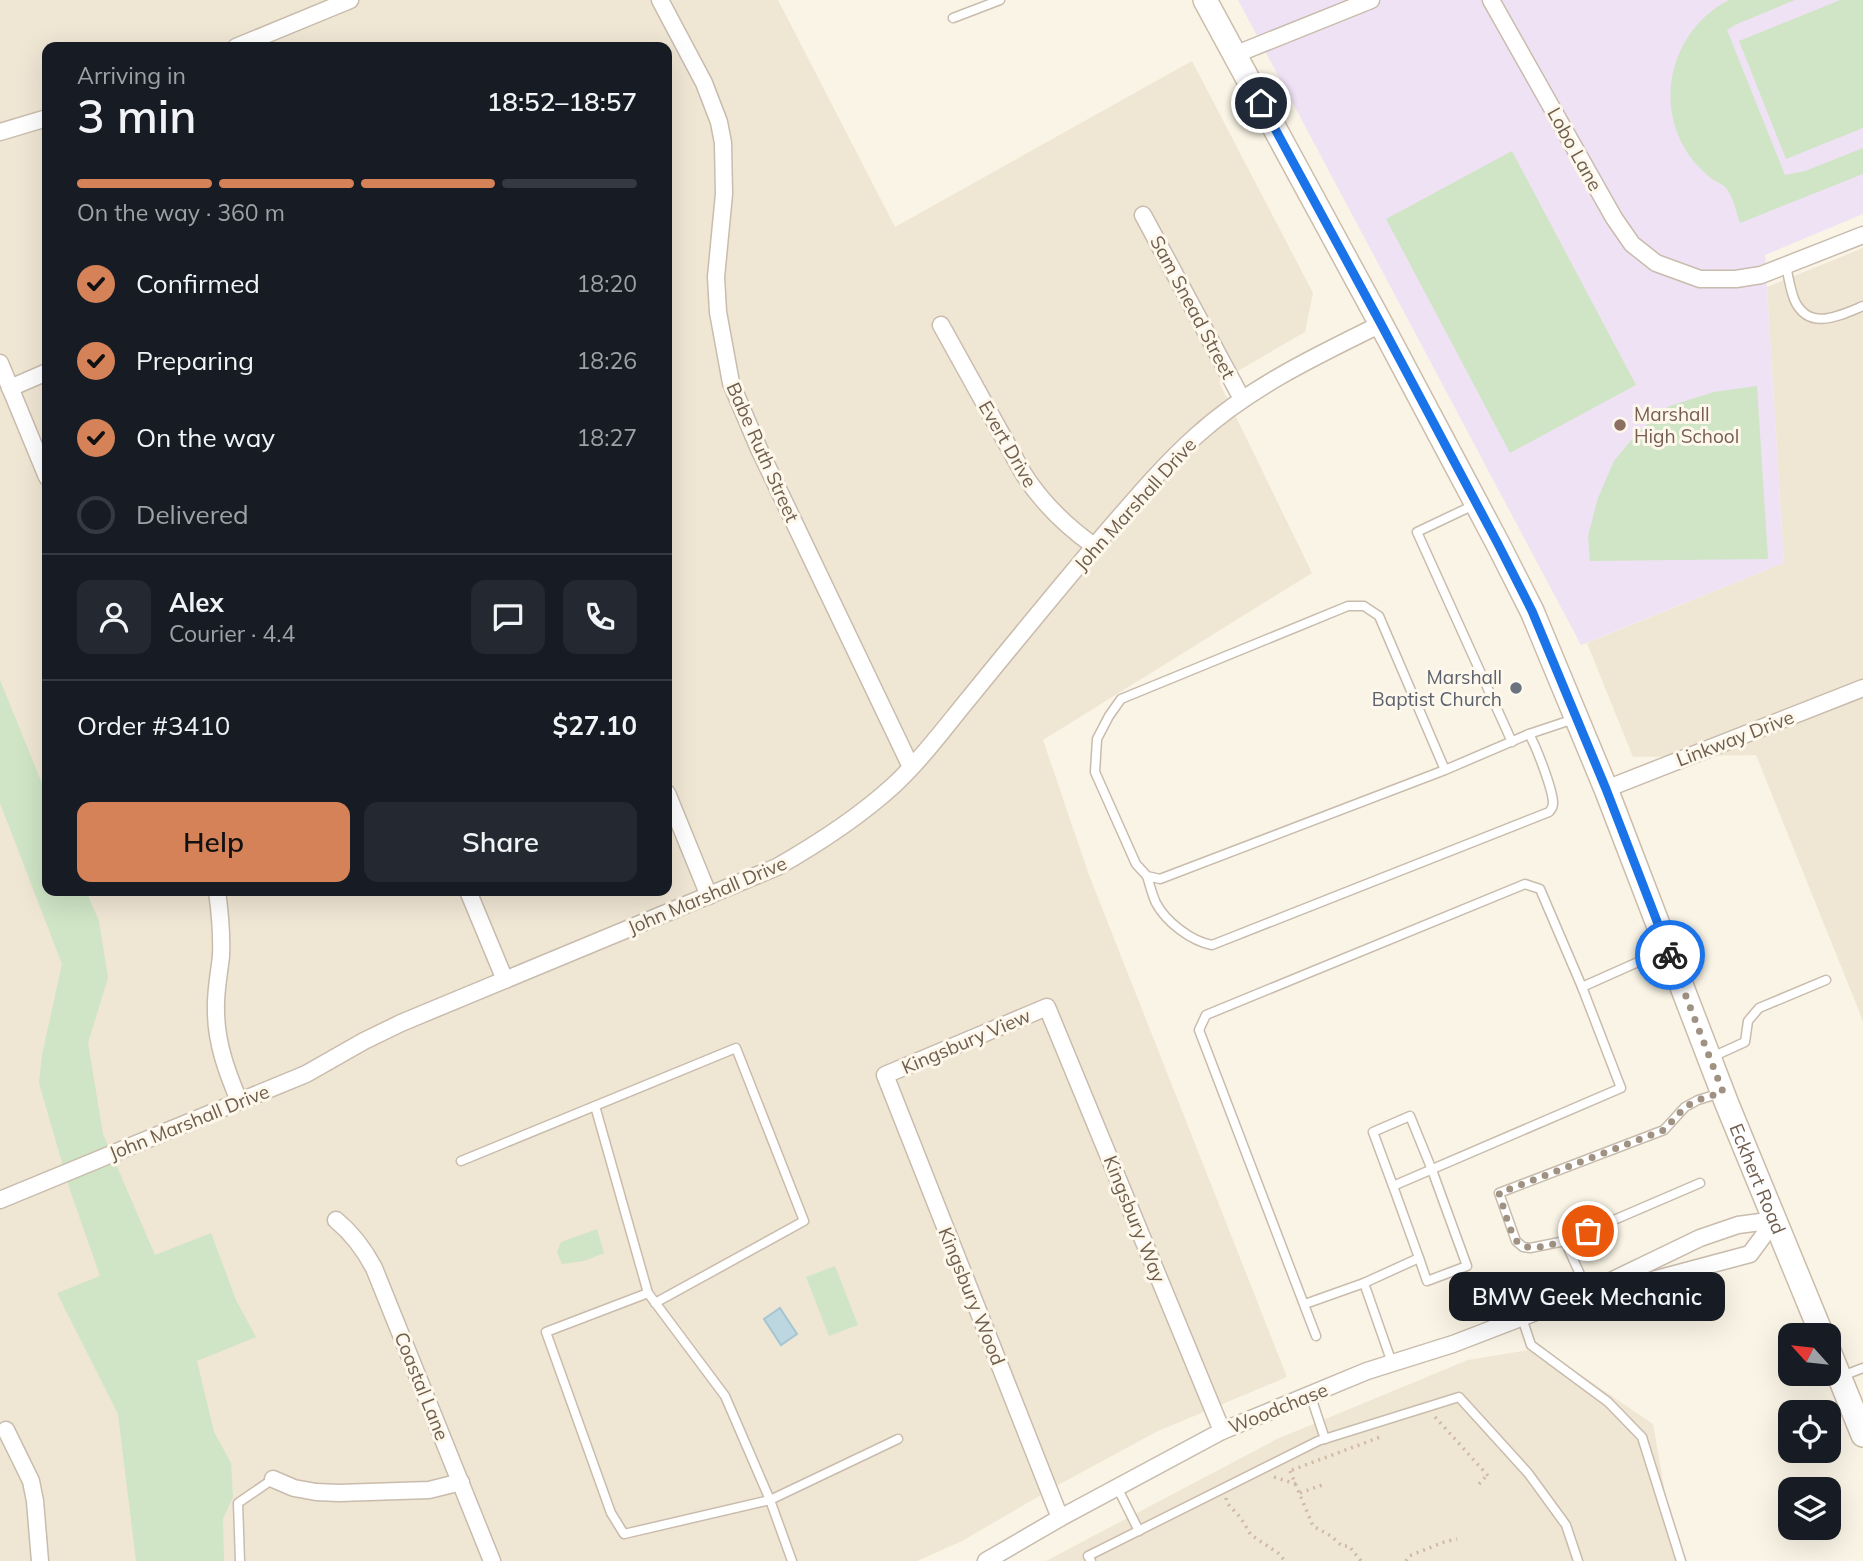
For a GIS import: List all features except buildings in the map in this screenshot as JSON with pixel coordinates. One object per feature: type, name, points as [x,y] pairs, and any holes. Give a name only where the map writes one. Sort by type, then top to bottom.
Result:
[{"type":"main road","name":"Eckhert Road","points":[[1205,0],[1381,324],[1532,611],[1606,789],[1709,1058],[1817,1323]]},
{"type":"main road","points":[[1841,1382],[1863,1435]]},
{"type":"street","points":[[248,42],[350,0]]},
{"type":"street","name":"Babe Ruth Street","points":[[660,0],[704,83],[719,122],[723,143],[724,194],[716,276],[718,312],[731,383],[759,449],[911,766]]},
{"type":"street","points":[[1234,55],[1371,0]]},
{"type":"street","name":"Lobo Lane","points":[[1491,0],[1614,218],[1632,244],[1656,263],[1700,279],[1736,279],[1761,275],[1863,235]]},
{"type":"street","points":[[0,132],[42,119]]},
{"type":"street","name":"Sam Snead Street","points":[[1143,215],[1242,399]]},
{"type":"street","name":"John Marshall Drive","points":[[0,1200],[306,1074],[401,1023],[777,867],[824,840],[859,815],[911,766],[1094,546],[1196,435],[1242,399],[1323,352],[1381,324]]},
{"type":"street","name":"Evert Drive","points":[[941,325],[1033,488],[1057,517],[1094,546]]},
{"type":"street","points":[[0,363],[42,465]]},
{"type":"street","points":[[10,387],[42,374]]},
{"type":"street","name":"Linkway Drive","points":[[1606,789],[1862,692]]},
{"type":"street","points":[[672,805],[709,896]]},
{"type":"street","points":[[217,896],[222,942],[217,1031],[225,1065],[239,1101]]},
{"type":"street","points":[[470,896],[505,980]]},
{"type":"street","name":"Kingsbury View","points":[[885,1075],[1047,1007]]},
{"type":"street","name":"Kingsbury Way","points":[[1047,1007],[1222,1431]]},
{"type":"street","name":"Kingsbury Wood","points":[[885,1075],[1060,1518]]},
{"type":"street","name":"Coastal Lane","points":[[336,1220],[362,1245],[374,1268],[492,1561]]},
{"type":"street","name":"Woodchase","points":[[986,1561],[1222,1431],[1367,1371],[1454,1344],[1588,1292],[1700,1238],[1738,1226],[1775,1220]]},
{"type":"street","name":"Woodchase","points":[[1588,1292],[1649,1281],[1751,1254],[1775,1220]]},
{"type":"street","points":[[6,1430],[31,1481],[40,1561]]},
{"type":"street","points":[[273,1479],[294,1488],[339,1493],[429,1490],[461,1482]]},
{"type":"lane","points":[[953,18],[1000,0]]},
{"type":"lane","points":[[1786,265],[1794,298],[1801,310],[1808,315],[1816,319],[1837,317],[1863,306]]},
{"type":"lane","points":[[1476,503],[1417,532],[1513,742]]},
{"type":"lane","points":[[1445,770],[1379,616],[1364,606],[1348,606],[1121,699],[1097,739],[1095,772],[1136,864],[1147,876],[1156,903],[1171,921],[1190,937],[1200,943],[1212,945],[1549,813],[1553,806],[1552,795],[1536,746],[1529,734]]},
{"type":"lane","points":[[1147,876],[1160,879],[1445,770],[1529,734],[1577,718]]},
{"type":"lane","points":[[1316,1336],[1199,1030],[1206,1015],[1525,884],[1540,889],[1621,1088],[1393,1186]]},
{"type":"lane","points":[[1582,988],[1668,949]]},
{"type":"lane","points":[[1709,1058],[1745,1042],[1748,1021],[1759,1008],[1825,980]]},
{"type":"lane","points":[[461,1161],[736,1048],[804,1221],[655,1303]]},
{"type":"lane","points":[[1700,1183],[1565,1241],[1530,1248],[1523,1247],[1516,1241],[1499,1193],[1664,1130],[1685,1107],[1723,1092]]},
{"type":"lane","points":[[596,1106],[648,1293],[725,1396],[770,1500],[792,1561]]},
{"type":"lane","points":[[1410,1116],[1467,1266],[1427,1281],[1393,1186],[1373,1132],[1410,1116]]},
{"type":"lane","points":[[1565,1241],[1588,1292]]},
{"type":"lane","points":[[1305,1304],[1364,1283],[1419,1258]]},
{"type":"lane","points":[[1364,1283],[1392,1363]]},
{"type":"lane","points":[[648,1293],[546,1332],[611,1513],[624,1534],[770,1500],[898,1439]]},
{"type":"lane","points":[[1522,1318],[1531,1345],[1608,1402],[1642,1437],[1681,1561]]},
{"type":"lane","points":[[1841,1376],[1863,1368]]},
{"type":"lane","points":[[1310,1395],[1325,1439]]},
{"type":"lane","points":[[1091,1561],[1088,1556],[1325,1439],[1459,1398],[1528,1474],[1566,1525],[1578,1561]]},
{"type":"lane","points":[[240,1561],[238,1503],[273,1479]]},
{"type":"lane","points":[[1117,1488],[1139,1531]]},
{"type":"path","points":[[1428,1416],[1435,1417],[1491,1479]]},
{"type":"path","points":[[1297,1484],[1274,1477],[1392,1432]]},
{"type":"path","points":[[1290,1471],[1313,1526],[1342,1546],[1349,1546],[1361,1561]]},
{"type":"path","points":[[1479,1485],[1488,1474]]},
{"type":"path","points":[[1300,1493],[1322,1485]]},
{"type":"path","points":[[1220,1498],[1225,1496],[1227,1503],[1251,1535],[1278,1553],[1285,1561]]},
{"type":"path","points":[[1406,1561],[1409,1556],[1457,1539]]},
{"type":"shaded area","points":[[0,0],[778,0],[895,227],[1192,61],[1313,293],[1305,332],[1219,382],[1312,573],[1043,740],[1089,875],[1287,1377],[1156,1432],[962,1541],[917,1561],[0,1561]]},
{"type":"shaded area","name":"Marshall High School","points":[[1238,0],[1863,0],[1863,214],[1765,255],[1784,563],[1581,645]]},
{"type":"shaded area","points":[[1863,248],[1863,1021],[1756,755],[1633,757],[1587,643],[1784,563],[1767,287]]},
{"type":"shaded area","points":[[1541,1348],[1653,1424],[1677,1561],[1046,1561],[1277,1439],[1468,1360]]},
{"type":"green space","points":[[1729,0],[1795,0],[1727,30],[1785,175],[1805,171],[1863,148],[1863,174],[1740,223],[1728,191],[1704,172],[1687,152],[1675,127],[1671,105],[1675,64],[1684,44],[1695,27]]},
{"type":"green space","points":[[1840,0],[1863,0],[1863,128],[1786,159],[1739,41]]},
{"type":"green space","points":[[1512,151],[1636,385],[1510,453],[1386,219]]},
{"type":"green space","points":[[1757,386],[1768,559],[1590,561],[1588,536],[1598,498],[1614,461],[1637,433],[1669,406],[1714,392]]},
{"type":"green space","points":[[0,680],[42,784],[42,896],[88,896],[99,921],[108,978],[88,1043],[103,1134],[155,1255],[211,1233],[236,1300],[256,1337],[197,1361],[214,1432],[231,1463],[233,1497],[223,1519],[224,1561],[136,1561],[118,1414],[57,1293],[100,1276],[69,1187],[39,1083],[42,1055],[62,964],[0,803]]},
{"type":"green space","points":[[597,1229],[604,1253],[584,1261],[562,1264],[557,1252],[561,1242]]},
{"type":"green space","points":[[835,1266],[858,1325],[829,1336],[806,1277]]},
{"type":"water","points":[[780,1308],[797,1334],[781,1345],[764,1319]]},
{"type":"way so far","points":[[1588,1231],[1565,1241],[1523,1247],[1516,1241],[1499,1193],[1664,1130],[1685,1107],[1723,1092],[1670,955]]},
{"type":"place","name":"Marshall High School","points":[[1620,425]]},
{"type":"place","name":"Marshall Baptist Church","points":[[1516,688]]},
{"type":"place","name":"BMW Geek Mechanic","points":[[1588,1231]]},
{"type":"route","points":[[1261,103],[1532,611],[1606,789],[1670,955]]}]
